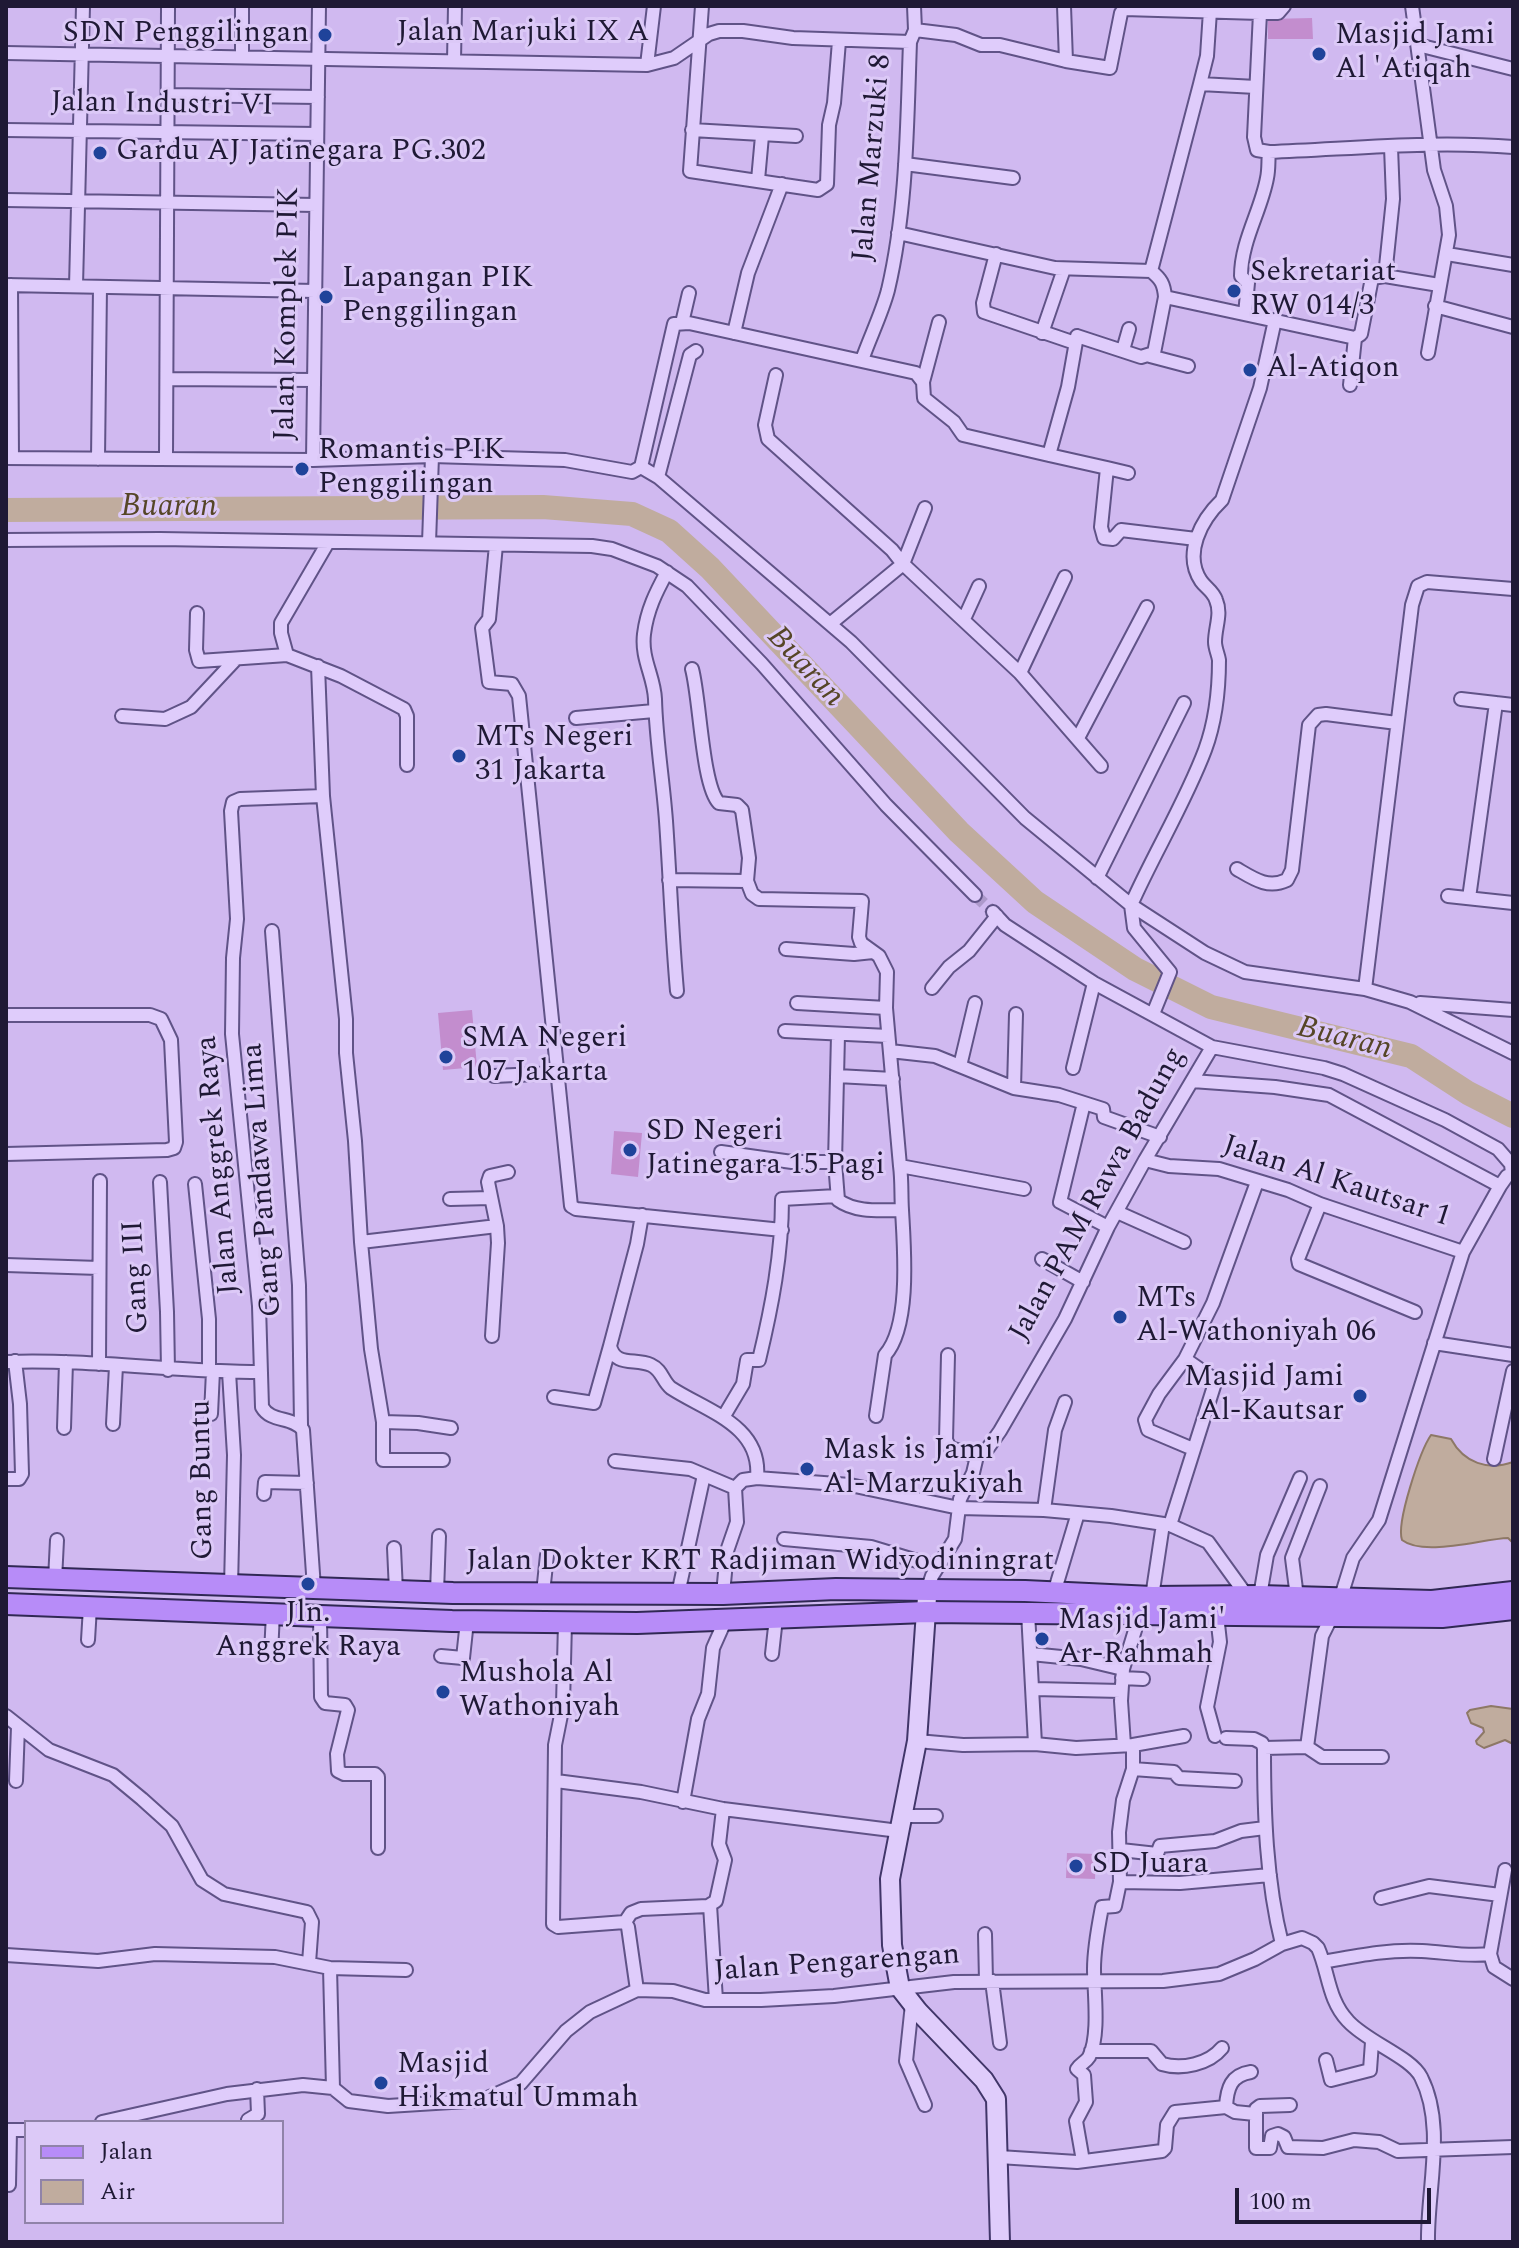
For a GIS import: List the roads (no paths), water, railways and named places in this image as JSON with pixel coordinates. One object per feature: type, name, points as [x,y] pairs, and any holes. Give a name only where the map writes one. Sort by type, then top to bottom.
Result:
[{"type":"main road","name":"Jalan Dokter KRT Radjiman Widyodiningrat","points":[[6,1577],[437,1592],[723,1594],[836,1589],[1028,1612],[1253,1596],[1297,1597],[1338,1608],[1442,1617],[1513,1609]]},
{"type":"main road","name":"Jalan Dokter KRT Radjiman Widyodiningrat","points":[[6,1604],[467,1621],[725,1621],[1054,1593],[1217,1615],[1432,1601],[1513,1592]]},
{"type":"street","points":[[76,286],[83,6]]},
{"type":"street","points":[[166,459],[168,6]]},
{"type":"street","points":[[242,6],[242,57]]},
{"type":"street","name":"Jalan Komplek PIK","points":[[9,458],[313,460],[319,6]]},
{"type":"street","points":[[454,61],[455,6]]},
{"type":"street","points":[[647,65],[654,6]]},
{"type":"street","points":[[702,6],[690,171],[818,190],[827,184],[829,125],[839,41]]},
{"type":"street","name":"Jalan Marzuki 8","points":[[862,360],[887,292],[898,233],[914,6]]},
{"type":"street","points":[[1064,6],[1066,61]]},
{"type":"street","points":[[1151,271],[1207,56],[1210,11],[1278,13],[1284,6]]},
{"type":"street","points":[[1412,6],[1434,170],[1448,217],[1447,254],[1428,353]]},
{"type":"street","name":"Jalan Marjuki IX A","points":[[6,53],[647,65],[674,58],[719,31],[743,31],[767,36],[839,41],[956,35],[981,45],[1000,45],[1066,61],[1112,67],[1124,9],[1210,11]]},
{"type":"street","points":[[1260,13],[1254,141],[1257,150],[1269,152],[1430,143],[1513,147]]},
{"type":"street","points":[[1418,45],[1513,69]]},
{"type":"street","points":[[1200,84],[1256,87]]},
{"type":"street","points":[[168,95],[318,97]]},
{"type":"street","name":"Jalan Industri VI","points":[[6,130],[317,134]]},
{"type":"street","points":[[692,130],[796,136]]},
{"type":"street","points":[[758,180],[762,136]]},
{"type":"street","points":[[1385,276],[1393,199],[1391,147]]},
{"type":"street","points":[[1245,314],[1249,286],[1241,276],[1242,258],[1268,177],[1269,152]]},
{"type":"street","points":[[905,164],[1013,178]]},
{"type":"street","points":[[734,333],[748,273],[782,184]]},
{"type":"street","points":[[6,200],[316,205]]},
{"type":"street","points":[[898,233],[1064,269],[1151,271],[1160,278],[1165,297],[1154,353],[1150,356]]},
{"type":"street","points":[[996,254],[983,303],[984,312],[1075,343]]},
{"type":"street","points":[[1447,254],[1513,265]]},
{"type":"street","points":[[1042,333],[1064,269]]},
{"type":"street","points":[[1165,297],[1355,338],[1361,334],[1371,280],[1385,276],[1439,285]]},
{"type":"street","points":[[9,458],[9,285],[315,291]]},
{"type":"street","points":[[98,459],[100,287]]},
{"type":"street","points":[[682,323],[689,293]]},
{"type":"street","points":[[1435,306],[1513,327]]},
{"type":"street","points":[[1153,1014],[1169,976],[1169,968],[1134,928],[1131,905],[1205,749],[1215,713],[1219,656],[1215,643],[1219,614],[1212,591],[1203,584],[1193,564],[1196,539],[1213,508],[1222,500],[1260,388],[1275,320]]},
{"type":"street","points":[[939,322],[923,382],[924,398],[954,422],[963,435],[1128,473]]},
{"type":"street","points":[[313,460],[565,460],[632,472],[641,467],[674,324],[682,323],[862,360],[916,373],[923,382]]},
{"type":"street","points":[[1123,350],[1129,329]]},
{"type":"street","points":[[1049,455],[1068,387],[1075,338],[1079,336],[1141,357],[1150,356],[1188,366]]},
{"type":"street","points":[[1350,385],[1355,338]]},
{"type":"street","points":[[658,477],[690,355],[696,351]]},
{"type":"street","points":[[776,375],[765,425],[768,439],[892,550],[903,564],[1020,673],[1101,766]]},
{"type":"street","points":[[168,379],[314,380]]},
{"type":"street","points":[[429,540],[432,459]]},
{"type":"street","points":[[641,467],[658,477],[830,624],[1025,818],[1131,905],[1205,953],[1245,972],[1365,989],[1410,1002],[1513,1053]]},
{"type":"street","points":[[1107,468],[1103,537],[1113,539],[1121,530],[1196,539]]},
{"type":"street","points":[[830,624],[903,564],[925,508]]},
{"type":"street","points":[[6,540],[160,539],[327,544],[429,540],[612,549],[667,572],[687,586],[886,805],[975,895]]},
{"type":"street","points":[[287,655],[281,623],[327,544]]},
{"type":"street","points":[[496,545],[489,619],[482,628],[488,678],[493,684],[512,684],[519,696],[571,1206],[576,1209],[782,1230]]},
{"type":"street","points":[[667,572],[653,596],[644,635],[644,659],[655,696],[677,991]]},
{"type":"street","points":[[1020,673],[1065,577]]},
{"type":"street","points":[[1365,989],[1412,605],[1418,586],[1427,582],[1513,589]]},
{"type":"street","points":[[964,619],[979,586]]},
{"type":"street","points":[[1078,738],[1147,607]]},
{"type":"street","points":[[197,613],[196,650],[199,661],[287,655],[318,666],[404,709],[407,716],[407,765]]},
{"type":"street","points":[[122,716],[165,719],[191,707],[236,659]]},
{"type":"street","points":[[318,666],[323,796],[346,1019],[361,1242],[371,1349],[383,1422],[384,1461],[443,1460]]},
{"type":"street","points":[[692,669],[703,749],[714,797],[719,803],[737,805],[742,810],[749,858],[747,881],[752,894],[759,899],[862,901],[861,943],[884,963],[887,972],[886,1008],[905,1246],[902,1307],[890,1349],[885,1355],[876,1416]]},
{"type":"street","points":[[1461,699],[1513,705]]},
{"type":"street","points":[[1097,878],[1184,703]]},
{"type":"street","points":[[1469,898],[1496,703]]},
{"type":"street","points":[[576,718],[654,711]]},
{"type":"street","points":[[1237,869],[1265,884],[1277,885],[1287,880],[1292,870],[1309,725],[1318,715],[1397,723]]},
{"type":"street","name":"Jalan Anggrek Raya","points":[[301,1425],[265,1413],[262,1407],[259,1306],[232,1034],[237,919],[231,811],[233,802],[240,799],[323,796]]},
{"type":"street","points":[[669,880],[747,881]]},
{"type":"street","points":[[1448,896],[1513,903]]},
{"type":"street","name":"Jalan PAM Rawa Badung","points":[[932,988],[949,967],[969,951],[995,914],[1094,983],[1212,1047],[1108,1227],[1065,1319],[1000,1431],[988,1448],[977,1456],[973,1473],[960,1499],[955,1539],[937,1567],[927,1602],[917,1741],[890,1879],[892,1945],[900,1988],[993,2090],[998,2110],[1000,2242]]},
{"type":"street","name":"Gang Pandawa Lima","points":[[272,931],[299,1285],[301,1425]]},
{"type":"street","points":[[786,949],[854,954],[873,952]]},
{"type":"street","points":[[1073,1068],[1094,983]]},
{"type":"street","points":[[1410,1002],[1513,1010]]},
{"type":"street","points":[[797,1003],[886,1008]]},
{"type":"street","points":[[960,1066],[975,1003]]},
{"type":"street","points":[[1014,1088],[1016,1014]]},
{"type":"street","points":[[6,1015],[150,1015],[161,1019],[171,1040],[176,1142],[174,1148],[167,1150],[6,1154]]},
{"type":"street","points":[[785,1031],[888,1036]]},
{"type":"street","points":[[838,1035],[837,1196],[845,1205],[862,1209],[902,1210]]},
{"type":"street","points":[[1212,1047],[1343,1074],[1445,1120],[1498,1149],[1511,1164],[1508,1178],[1463,1252],[1379,1520],[1353,1558],[1338,1608],[1319,1644],[1307,1747]]},
{"type":"street","points":[[890,1051],[935,1056],[1014,1088],[1059,1095],[1104,1110],[1104,1117],[1160,1137]]},
{"type":"street","points":[[494,1076],[558,1073]]},
{"type":"street","points":[[837,1076],[893,1079]]},
{"type":"street","points":[[1192,1081],[1275,1087],[1329,1095],[1508,1178]]},
{"type":"street","points":[[1084,1103],[1060,1202],[1108,1227]]},
{"type":"street","points":[[721,1152],[792,1162],[835,1162]]},
{"type":"street","name":"Jalan Al Kautsar 1","points":[[1145,1160],[1169,1166],[1219,1169],[1463,1252]]},
{"type":"street","points":[[900,1166],[1024,1189]]},
{"type":"street","points":[[492,1336],[498,1277],[497,1226],[488,1179],[508,1172]]},
{"type":"street","points":[[99,1364],[100,1181]]},
{"type":"street","name":"Gang III","points":[[160,1182],[168,1370]]},
{"type":"street","points":[[1193,1449],[1148,1430],[1144,1424],[1159,1394],[1185,1359],[1213,1303],[1257,1182]]},
{"type":"street","points":[[195,1184],[209,1319],[211,1414]]},
{"type":"street","points":[[724,1416],[743,1384],[747,1359],[759,1360],[773,1305],[784,1197],[837,1196]]},
{"type":"street","points":[[450,1199],[491,1198]]},
{"type":"street","points":[[1320,1204],[1298,1259],[1299,1264],[1415,1312]]},
{"type":"street","points":[[1117,1212],[1184,1242]]},
{"type":"street","points":[[554,1397],[594,1403],[642,1215]]},
{"type":"street","points":[[361,1242],[497,1226]]},
{"type":"street","points":[[1042,1259],[1083,1282]]},
{"type":"street","points":[[6,1265],[99,1268]]},
{"type":"street","points":[[1434,1343],[1513,1355]]},
{"type":"street","points":[[610,1346],[612,1355],[617,1359],[651,1365],[662,1374],[667,1386],[724,1416],[741,1432],[753,1452],[758,1466],[757,1478]]},
{"type":"street","points":[[948,1355],[946,1440],[950,1448],[977,1456]]},
{"type":"street","points":[[1083,2161],[1076,2121],[1086,2102],[1084,2075],[1077,2066],[1087,2061],[1091,2051],[1096,2012],[1097,1934],[1102,1907],[1115,1906],[1120,1882],[1119,1832],[1123,1800],[1133,1769],[1122,1680],[1136,1627],[1148,1605],[1166,1524],[1212,1400],[1214,1386],[1211,1377],[1185,1359]]},
{"type":"street","points":[[6,1479],[19,1479],[22,1474],[20,1404],[11,1361],[261,1372]]},
{"type":"street","points":[[64,1428],[66,1362]]},
{"type":"street","points":[[113,1424],[116,1366]]},
{"type":"street","points":[[1494,1459],[1513,1371]]},
{"type":"street","name":"Gang Buntu","points":[[229,1372],[234,1455],[231,1587]]},
{"type":"street","points":[[1044,1510],[1055,1430],[1065,1402]]},
{"type":"street","points":[[383,1422],[451,1428]]},
{"type":"street","points":[[301,1425],[314,1588]]},
{"type":"street","points":[[615,1461],[681,1467],[735,1488]]},
{"type":"street","points":[[678,1594],[704,1475]]},
{"type":"street","points":[[723,1594],[727,1551],[737,1522],[735,1488],[743,1480],[757,1478],[850,1485],[959,1508],[1044,1510],[1166,1524],[1208,1542],[1253,1596]]},
{"type":"street","points":[[1253,1596],[1300,1478]]},
{"type":"street","points":[[264,1494],[265,1482],[307,1483]]},
{"type":"street","points":[[1297,1597],[1292,1558],[1320,1486]]},
{"type":"street","points":[[1054,1593],[1078,1513]]},
{"type":"street","points":[[437,1592],[439,1536]]},
{"type":"street","points":[[784,1539],[871,1547],[937,1567]]},
{"type":"street","points":[[55,1580],[57,1540]]},
{"type":"street","points":[[394,1548],[396,1591]]},
{"type":"street","points":[[543,1593],[547,1555]]},
{"type":"street","points":[[88,1640],[90,1607]]},
{"type":"street","points":[[1028,1612],[1035,1744]]},
{"type":"street","points":[[271,1654],[273,1613]]},
{"type":"street","points":[[320,1615],[319,1685],[322,1701],[345,1705],[348,1710],[337,1754],[338,1771],[344,1774],[375,1774],[378,1777],[378,1848]]},
{"type":"street","points":[[1217,1615],[1220,1642],[1207,1707],[1221,1737],[1254,1739],[1264,1748],[1265,1828],[1282,1944],[1302,1938],[1313,1943],[1340,2011],[1372,2042],[1402,2058],[1419,2073],[1434,2114],[1435,2148],[1430,2179],[1428,2242]]},
{"type":"street","points":[[772,1654],[776,1618]]},
{"type":"street","points":[[441,1656],[463,1658],[467,1621]]},
{"type":"street","points":[[683,1802],[698,1719],[708,1694],[713,1648],[725,1621]]},
{"type":"street","points":[[565,1622],[563,1705],[555,1745],[554,1926],[625,1922]]},
{"type":"street","points":[[1031,1654],[1081,1659],[1122,1680]]},
{"type":"street","points":[[1034,1689],[1143,1679]]},
{"type":"street","points":[[6,1716],[49,1750],[113,1775],[142,1799],[172,1826],[202,1880],[212,1888],[224,1894],[307,1912],[312,1922],[309,1963]]},
{"type":"street","points":[[16,1781],[18,1727]]},
{"type":"street","points":[[917,1741],[1076,1748],[1128,1745],[1184,1736]]},
{"type":"street","points":[[1264,1748],[1307,1747],[1322,1757],[1382,1757]]},
{"type":"street","points":[[1133,1769],[1174,1772],[1179,1778],[1235,1781]]},
{"type":"street","points":[[556,1781],[641,1792],[723,1809],[902,1824],[936,1816]]},
{"type":"street","points":[[625,1922],[631,1913],[641,1909],[710,1905],[718,1898],[725,1857],[719,1844],[723,1809]]},
{"type":"street","points":[[1121,1850],[1157,1854],[1160,1846],[1215,1841],[1241,1831],[1265,1828]]},
{"type":"street","points":[[1505,1870],[1490,1954],[1494,1967],[1513,1979]]},
{"type":"street","points":[[1120,1882],[1180,1883],[1270,1875]]},
{"type":"street","points":[[1381,1898],[1429,1886],[1500,1895]]},
{"type":"street","points":[[710,1905],[716,2000]]},
{"type":"street","points":[[625,1922],[637,1990]]},
{"type":"street","points":[[985,1934],[989,1981],[1000,2043]]},
{"type":"street","name":"Jalan Pengarengan","points":[[120,2120],[157,2116],[257,2089],[303,2085],[333,2088],[349,2101],[388,2106],[483,2100],[521,2083],[566,2031],[590,2012],[637,1990],[673,1991],[692,1999],[716,2000],[834,1996],[925,1984],[989,1981],[1163,1981],[1207,1977],[1255,1959],[1282,1944]]},
{"type":"street","points":[[1323,1962],[1394,1951],[1490,1954]]},
{"type":"street","points":[[6,1955],[98,1961],[155,1954],[275,1957],[330,1968],[406,1970]]},
{"type":"street","points":[[330,1968],[333,2088]]},
{"type":"street","points":[[912,2004],[906,2061],[925,2105]]},
{"type":"street","points":[[1326,2060],[1331,2080],[1370,2070],[1372,2042]]},
{"type":"street","points":[[1091,2051],[1151,2051],[1162,2064],[1184,2066],[1215,2057],[1222,2048]]},
{"type":"street","points":[[1226,2107],[1229,2084],[1234,2078],[1251,2072]]},
{"type":"street","points":[[248,2120],[258,2114],[257,2089]]},
{"type":"street","points":[[1290,2105],[1260,2106],[1255,2114],[1256,2148],[1270,2148],[1275,2135],[1284,2137],[1290,2148],[1323,2148],[1354,2140],[1379,2142],[1398,2151],[1513,2147]]},
{"type":"street","points":[[999,2157],[1083,2161],[1164,2150],[1167,2125],[1172,2114],[1226,2107],[1235,2112],[1255,2114]]},
{"type":"street","points":[[8,2130],[9,2185]]},
{"type":"water","points":[[1431,1435],[1451,1439],[1463,1454],[1478,1463],[1495,1466],[1513,1462],[1513,1543],[1508,1538],[1424,1547],[1402,1540],[1402,1519],[1410,1487]]},
{"type":"water","points":[[1491,1706],[1513,1709],[1513,1744],[1505,1740],[1484,1748],[1477,1744],[1483,1728],[1471,1723],[1467,1713]]},
{"type":"waterway","name":"Buaran","points":[[6,510],[543,507],[632,514],[669,531],[710,568],[959,832],[1035,902],[1135,969],[1211,1007],[1411,1056],[1468,1093],[1513,1116]]},
{"type":"tunnel","points":[[975,895],[993,912]]},
{"type":"place","name":"SDN Penggilingan","points":[[325,35]]},
{"type":"place","name":"Masjid Jami Al 'Atiqah","points":[[1319,54]]},
{"type":"place","name":"Gardu AJ Jatinegara PG.302","points":[[100,153]]},
{"type":"place","name":"Sekretariat RW 014/3","points":[[1234,291]]},
{"type":"place","name":"Lapangan PIK Penggilingan","points":[[326,297]]},
{"type":"place","name":"Al-Atiqon","points":[[1250,370]]},
{"type":"place","name":"Romantis PIK Penggilingan","points":[[302,469]]},
{"type":"place","name":"MTs Negeri 31 Jakarta","points":[[459,756]]},
{"type":"place","name":"SMA Negeri 107 Jakarta","points":[[446,1057]]},
{"type":"place","name":"SD Negeri Jatinegara 15 Pagi","points":[[630,1150]]},
{"type":"place","name":"MTs Al-Wathoniyah 06","points":[[1120,1317]]},
{"type":"place","name":"Masjid Jami Al-Kautsar","points":[[1360,1396]]},
{"type":"place","name":"Mask is Jami' Al-Marzukiyah","points":[[807,1469]]},
{"type":"place","name":"Jln. Anggrek Raya","points":[[308,1584]]},
{"type":"place","name":"Masjid Jami' Ar-Rahmah","points":[[1042,1639]]},
{"type":"place","name":"Mushola Al Wathoniyah","points":[[443,1692]]},
{"type":"place","name":"SD Juara","points":[[1076,1866]]},
{"type":"place","name":"Masjid Hikmatul Ummah","points":[[381,2083]]}]
